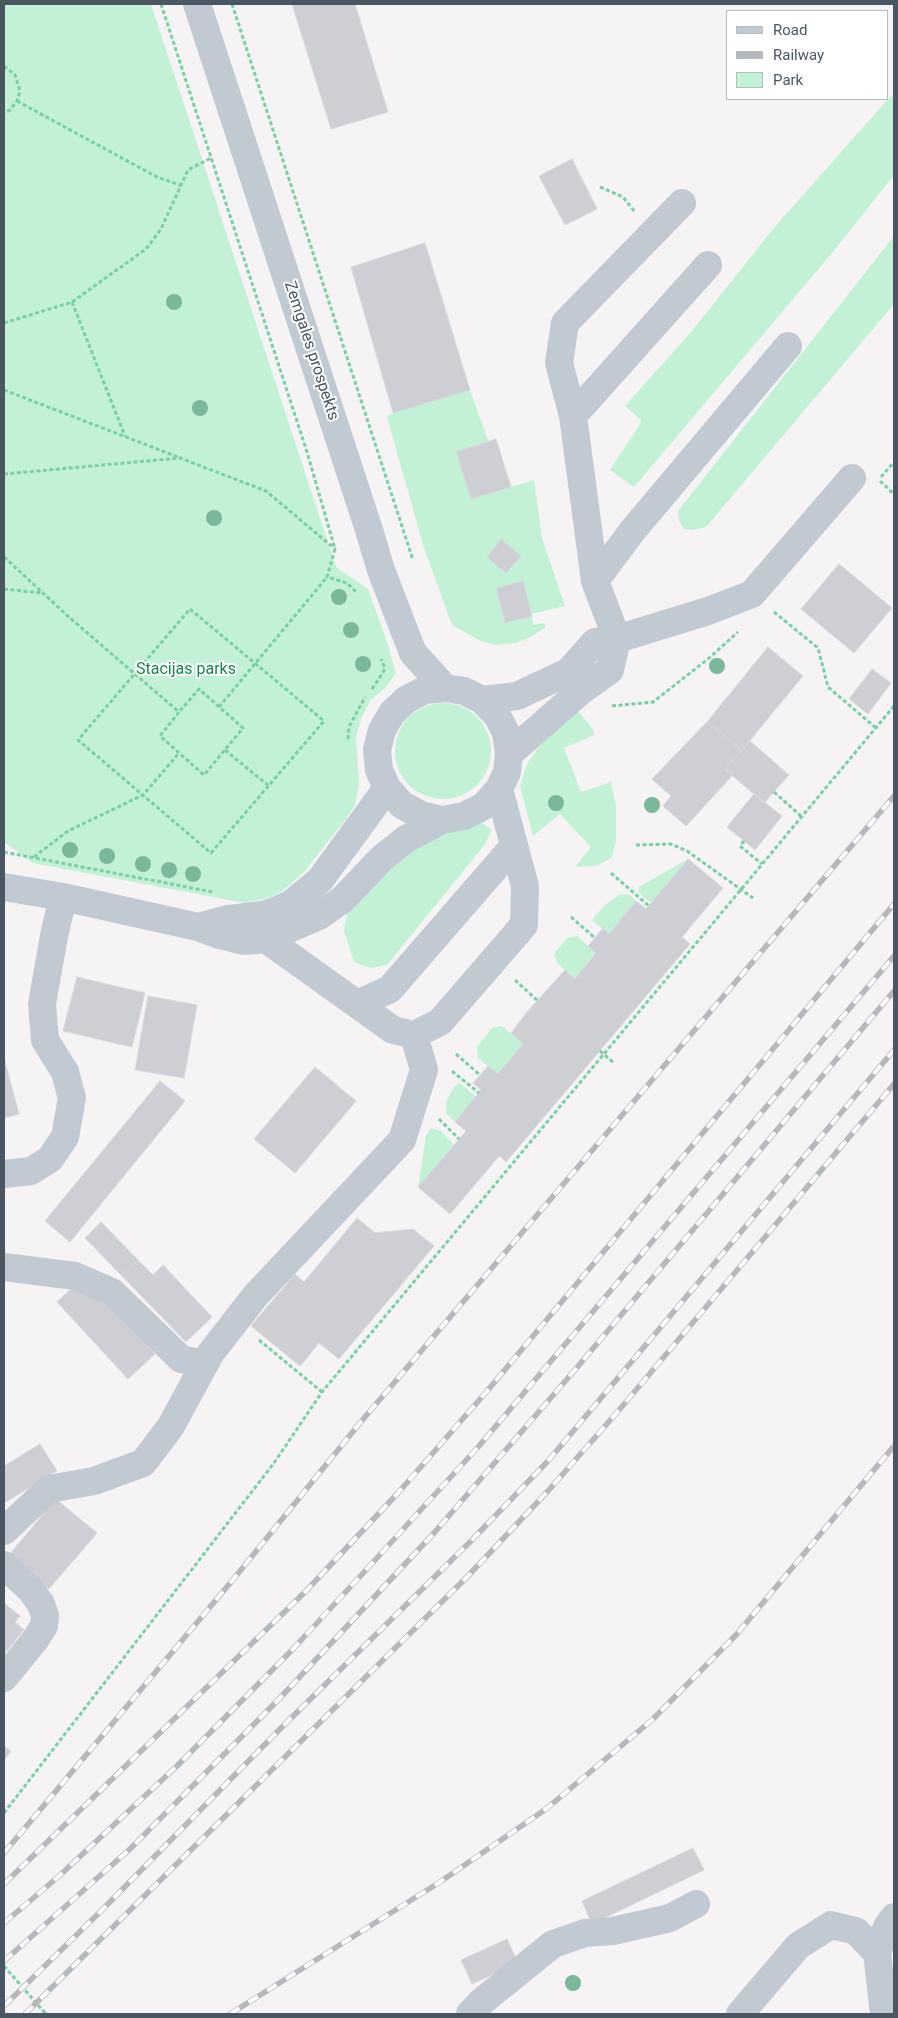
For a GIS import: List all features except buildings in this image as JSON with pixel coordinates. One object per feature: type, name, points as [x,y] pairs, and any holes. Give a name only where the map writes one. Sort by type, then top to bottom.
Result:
[{"type":"street","name":"Zemgales prospekts","points":[[197,4],[381,570],[413,653],[445,688]]},
{"type":"street","points":[[509,754],[582,690],[610,670],[617,639],[595,581],[573,416],[559,363],[566,323],[682,203]]},
{"type":"street","points":[[573,416],[708,265]]},
{"type":"street","points":[[595,581],[633,530],[788,346]]},
{"type":"street","points":[[482,700],[517,696],[568,672],[595,642],[617,639],[708,611],[752,594],[852,478]]},
{"type":"street","points":[[4,887],[63,897],[198,927],[219,935],[244,941],[266,939],[318,916],[343,900],[382,858],[406,839],[442,820],[464,816],[484,806],[499,789],[507,772],[509,754],[506,733],[497,715],[482,700],[464,691],[445,688],[425,690],[407,699],[392,713],[382,730],[377,750],[379,770],[387,788],[402,805],[420,816],[442,820]]},
{"type":"street","points":[[198,927],[228,919],[263,915],[292,903],[320,880],[387,788]]},
{"type":"street","points":[[266,939],[393,1030],[414,1035],[440,1022],[524,925],[526,886],[499,789]]},
{"type":"street","points":[[358,1004],[390,988],[514,846]]},
{"type":"street","points":[[4,1174],[30,1171],[50,1159],[65,1137],[72,1098],[65,1072],[45,1040],[42,1004],[63,897]]},
{"type":"street","points":[[4,1531],[49,1489],[94,1481],[143,1463],[172,1426],[205,1364],[256,1295],[402,1140],[424,1070],[414,1035]]},
{"type":"street","points":[[4,1267],[75,1276],[112,1292],[182,1358],[205,1364]]},
{"type":"street","points":[[4,1565],[30,1590],[41,1604],[45,1616],[44,1626],[35,1640],[4,1678]]},
{"type":"street","points":[[470,2014],[480,2003],[553,1944],[585,1933],[614,1931],[670,1918],[696,1904]]},
{"type":"street","points":[[884,2014],[877,1953],[894,1916]]},
{"type":"street","points":[[740,2014],[798,1946],[831,1926],[856,1931],[877,1953]]},
{"type":"path","points":[[161,4],[307,452],[336,549],[327,577],[219,707]]},
{"type":"path","points":[[232,4],[413,560]]},
{"type":"path","points":[[4,66],[9,68],[15,75],[20,91],[17,101],[10,110],[4,113]]},
{"type":"path","points":[[17,101],[157,177],[180,185]]},
{"type":"path","points":[[4,323],[72,302],[117,272],[146,249],[161,228],[188,170],[211,158]]},
{"type":"path","points":[[600,187],[623,198],[652,234]]},
{"type":"path","points":[[72,302],[125,436]]},
{"type":"path","points":[[4,390],[266,491],[336,549]]},
{"type":"path","points":[[4,474],[180,458]]},
{"type":"path","points":[[4,557],[179,712]]},
{"type":"path","points":[[327,577],[347,583],[361,598]]},
{"type":"path","points":[[4,589],[44,594]]},
{"type":"path","points":[[752,594],[818,648],[828,687],[876,728]]},
{"type":"path","points":[[190,609],[255,663],[324,721],[211,853],[78,740],[190,609]]},
{"type":"path","points":[[348,742],[348,727],[360,702],[377,683],[385,669],[379,651]]},
{"type":"path","points":[[199,689],[219,707],[243,728],[204,775],[160,736],[199,689]]},
{"type":"path","points":[[4,1813],[274,1463],[322,1392],[601,1052],[894,706]]},
{"type":"path","points":[[225,750],[269,786]]},
{"type":"path","points":[[34,857],[68,831],[143,795],[179,753]]},
{"type":"path","points":[[774,792],[802,816]]},
{"type":"path","points":[[744,841],[740,846],[762,864]]},
{"type":"path","points":[[636,846],[672,844],[687,851],[753,898]]},
{"type":"path","points":[[4,852],[222,894]]},
{"type":"path","points":[[611,873],[649,906]]},
{"type":"path","points":[[571,917],[594,938]]},
{"type":"path","points":[[515,980],[538,1001]]},
{"type":"path","points":[[601,1052],[614,1063]]},
{"type":"path","points":[[456,1054],[480,1075]]},
{"type":"path","points":[[448,1068],[479,1093]]},
{"type":"path","points":[[437,1112],[440,1120],[459,1139]]},
{"type":"path","points":[[236,1321],[322,1392]]},
{"type":"path","points":[[4,1966],[43,2014]]},
{"type":"green space","name":"Stacijas parks","points":[[4,4],[151,4],[336,567],[368,589],[388,645],[396,674],[384,689],[370,701],[362,716],[356,737],[359,785],[355,805],[304,872],[285,889],[272,897],[245,903],[33,863],[4,842]]},
{"type":"green space","points":[[894,95],[894,175],[832,253],[634,487],[610,470],[642,421],[625,406],[692,331],[773,229],[889,98]]},
{"type":"green space","points":[[894,236],[894,304],[706,527],[692,530],[684,529],[679,521],[678,511]]},
{"type":"green space","points":[[470,390],[488,441],[456,452],[471,499],[534,480],[542,538],[565,606],[531,614],[523,581],[496,588],[504,622],[532,616],[533,625],[544,623],[546,627],[516,643],[496,645],[481,641],[452,625],[424,548],[387,417],[393,413]]},
{"type":"green space","points":[[443,703],[461,707],[477,717],[487,733],[491,751],[487,769],[477,785],[461,795],[443,799],[425,795],[409,785],[399,769],[395,751],[399,733],[409,717],[425,707]]},
{"type":"green space","points":[[577,710],[593,729],[594,735],[564,748],[581,792],[611,782],[616,806],[616,840],[612,857],[597,866],[575,867],[591,847],[560,814],[533,836],[520,786],[527,764],[544,739]]},
{"type":"green space","points":[[483,823],[491,830],[486,843],[387,965],[370,968],[354,962],[344,931],[348,908],[384,869],[417,844],[459,828]]},
{"type":"green space","points":[[688,859],[651,903],[638,892],[639,887]]},
{"type":"green space","points":[[621,894],[630,895],[636,901],[609,934],[592,920],[605,905]]},
{"type":"green space","points":[[577,936],[596,953],[575,979],[557,963],[554,954],[567,938]]},
{"type":"green space","points":[[502,1026],[523,1044],[498,1074],[478,1058],[477,1047],[492,1028]]},
{"type":"green space","points":[[459,1082],[476,1097],[455,1122],[446,1113],[446,1102],[452,1090]]},
{"type":"green space","points":[[431,1128],[441,1131],[454,1145],[418,1187],[426,1136]]},
{"type":"railway","points":[[4,1853],[236,1576],[359,1424],[894,796]]},
{"type":"railway","points":[[4,1884],[306,1591],[398,1493],[488,1390],[894,904]]},
{"type":"railway","points":[[4,1923],[58,1877],[177,1766],[292,1650],[366,1570],[479,1446],[894,956]]},
{"type":"railway","points":[[4,1961],[130,1849],[280,1698],[434,1533],[574,1371],[894,991]]},
{"type":"railway","points":[[4,2006],[103,1909],[282,1727],[471,1541],[548,1461],[894,1050]]},
{"type":"railway","points":[[25,2014],[467,1577],[548,1491],[620,1409],[894,1084]]},
{"type":"railway","points":[[230,2014],[440,1882],[546,1809],[652,1720],[736,1635],[894,1446]]}]
